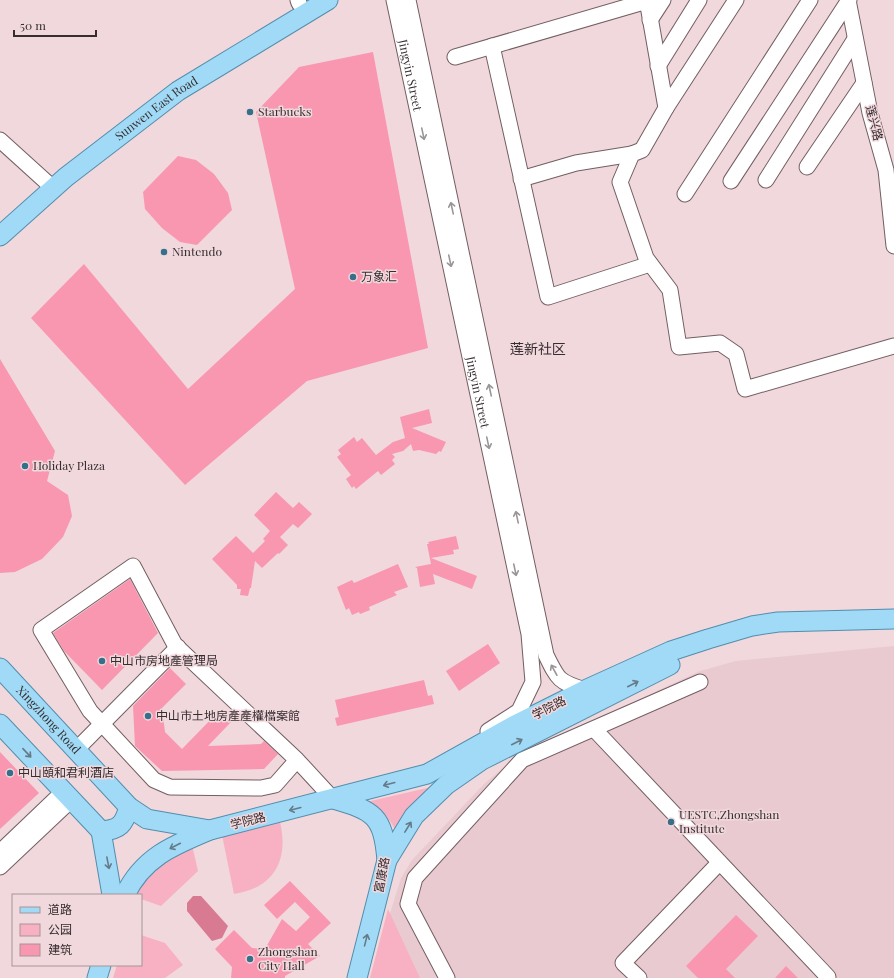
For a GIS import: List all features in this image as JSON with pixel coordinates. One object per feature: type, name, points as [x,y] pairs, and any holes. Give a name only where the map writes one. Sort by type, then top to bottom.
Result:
[{"type":"main road","name":"Sunwen East Road","points":[[0,236],[49,185],[178,91],[328,0]]},
{"type":"main road","name":"Sunwen East Road","points":[[0,224],[170,84],[301,1]]},
{"type":"main road","name":"学院路","points":[[210,830],[427,774],[585,690],[671,651],[752,626],[778,622],[894,618]]},
{"type":"main road","name":"学院路","points":[[387,860],[414,816],[446,784],[482,760],[684,658],[765,635],[832,628],[894,628]]},
{"type":"main road","name":"Xingzhong Road","points":[[0,668],[129,807],[146,819],[210,830]]},
{"type":"main road","points":[[0,724],[101,831],[112,894]]},
{"type":"main road","name":"富康路","points":[[333,799],[359,807],[371,814],[380,824],[385,840],[387,860],[357,978]]},
{"type":"main road","points":[[101,831],[114,831],[124,821],[129,807]]},
{"type":"main road","points":[[126,894],[143,868],[159,854],[210,830]]},
{"type":"main road","points":[[97,978],[101,966]]},
{"type":"street","name":"Jingyin Street","points":[[394,0],[529,634],[533,682],[519,711],[481,735],[460,756]]},
{"type":"street","name":"Jingyin Street","points":[[408,0],[546,655],[555,675],[564,683],[585,690]]},
{"type":"street","points":[[650,20],[664,0]]},
{"type":"street","points":[[658,66],[699,0]]},
{"type":"street","points":[[521,179],[576,163],[632,154],[642,150],[666,108],[736,0]]},
{"type":"street","points":[[685,194],[810,0]]},
{"type":"street","points":[[731,181],[848,0]]},
{"type":"street","name":"莲兴路","points":[[848,0],[864,83],[886,170],[894,246]]},
{"type":"street","points":[[455,57],[647,1],[666,108]]},
{"type":"street","points":[[766,180],[855,39]]},
{"type":"street","points":[[492,46],[548,297],[650,264]]},
{"type":"street","points":[[807,167],[864,83]]},
{"type":"street","points":[[0,140],[49,185]]},
{"type":"street","points":[[632,154],[620,182],[646,258],[670,290],[679,347],[720,343],[736,354],[745,389],[894,346]]},
{"type":"street","points":[[297,760],[275,785],[261,788],[170,787],[154,780],[90,711],[41,630],[133,566],[178,647],[297,760],[333,799]]},
{"type":"street","points":[[76,750],[178,647]]},
{"type":"street","points":[[447,978],[408,904],[415,878],[522,760],[700,682]]},
{"type":"street","points":[[594,729],[828,977]]},
{"type":"street","points":[[0,852],[67,796]]},
{"type":"street","points":[[0,867],[67,796]]},
{"type":"street","points":[[640,978],[623,963],[719,863]]},
{"type":"shaded area","name":"UESTC,Zhongshan Institute","points":[[894,646],[894,978],[370,978],[401,878],[412,860],[484,784],[517,756],[700,671],[736,661]]},
{"type":"shaded area","points":[[193,896],[201,896],[228,926],[222,938],[212,941],[187,911],[187,903]]},
{"type":"green space","points":[[440,785],[395,830],[382,812],[362,803]]},
{"type":"green space","points":[[280,822],[282,848],[280,860],[275,870],[269,879],[259,886],[248,891],[234,894],[222,835]]},
{"type":"green space","points":[[192,845],[198,871],[161,906],[142,899],[142,894],[137,894],[146,877],[159,864]]},
{"type":"green space","points":[[388,909],[420,978],[370,978]]},
{"type":"green space","points":[[142,935],[165,943],[183,965],[165,978],[113,978],[117,966],[142,966]]},
{"type":"building","name":"万象汇","points":[[373,52],[428,348],[307,381],[185,485],[31,318],[84,264],[188,389],[295,289],[256,112],[299,67]]},
{"type":"building","points":[[178,156],[196,160],[214,174],[228,193],[232,210],[197,245],[180,242],[162,228],[145,209],[143,192]]},
{"type":"building","name":"Holiday Plaza","points":[[0,359],[55,451],[47,481],[68,495],[72,516],[63,537],[42,559],[15,572],[0,573]]},
{"type":"building","points":[[429,409],[432,423],[412,428],[446,442],[441,452],[439,451],[436,454],[419,450],[413,451],[411,444],[403,451],[392,454],[395,457],[392,460],[395,464],[381,475],[378,471],[356,489],[354,486],[352,488],[346,479],[351,475],[337,457],[341,454],[338,450],[354,437],[357,442],[362,438],[376,455],[393,442],[405,438],[400,417]]},
{"type":"building","points":[[276,492],[293,508],[299,502],[312,514],[298,528],[293,524],[280,537],[288,545],[279,554],[278,553],[262,568],[255,561],[251,588],[248,596],[240,595],[241,589],[237,589],[237,585],[212,559],[236,536],[253,553],[265,541],[263,539],[270,531],[254,515]]},
{"type":"building","points":[[456,536],[459,549],[453,550],[454,554],[431,558],[477,576],[472,589],[433,574],[435,584],[420,587],[417,568],[415,567],[431,564],[427,544],[429,544],[428,542]]},
{"type":"building","points":[[398,564],[408,587],[394,592],[397,595],[369,607],[370,610],[360,614],[359,612],[352,615],[349,608],[346,610],[337,587],[352,580],[354,583]]},
{"type":"building","name":"中山市房地產管理局","points":[[130,579],[158,633],[102,690],[64,651],[53,633]]},
{"type":"building","points":[[488,644],[500,663],[459,691],[446,671]]},
{"type":"building","name":"中山市土地房產產權檔案館","points":[[170,668],[186,684],[162,708],[165,732],[182,749],[219,711],[231,722],[208,746],[261,744],[264,741],[278,754],[264,769],[162,771],[135,746],[133,706]]},
{"type":"building","points":[[424,680],[428,696],[432,695],[434,704],[337,726],[335,718],[339,717],[335,700]]},
{"type":"building","name":"中山頤和君利酒店","points":[[0,752],[39,793],[0,829]]},
{"type":"building","points":[[290,881],[331,923],[308,944],[320,956],[285,976],[285,978],[231,978],[232,967],[215,949],[234,930],[252,948],[265,949],[282,919],[296,931],[310,917],[295,902],[277,919],[264,905]]},
{"type":"building","points":[[736,915],[758,936],[726,969],[735,978],[698,978],[686,966]]},
{"type":"building","points":[[786,966],[798,978],[775,978]]},
{"type":"place","name":"Starbucks","points":[[250,112]]},
{"type":"place","name":"Nintendo","points":[[164,252]]},
{"type":"place","name":"万象汇","points":[[353,277]]},
{"type":"place","name":"Holiday Plaza","points":[[25,466]]},
{"type":"place","name":"中山市房地產管理局","points":[[102,661]]},
{"type":"place","name":"中山市土地房產產權檔案館","points":[[148,716]]},
{"type":"place","name":"中山頤和君利酒店","points":[[10,773]]},
{"type":"place","name":"UESTC,Zhongshan Institute","points":[[671,822]]},
{"type":"place","name":"Zhongshan City Hall","points":[[250,959]]},
{"type":"district","name":"莲新社区","points":[[538,349]]}]
